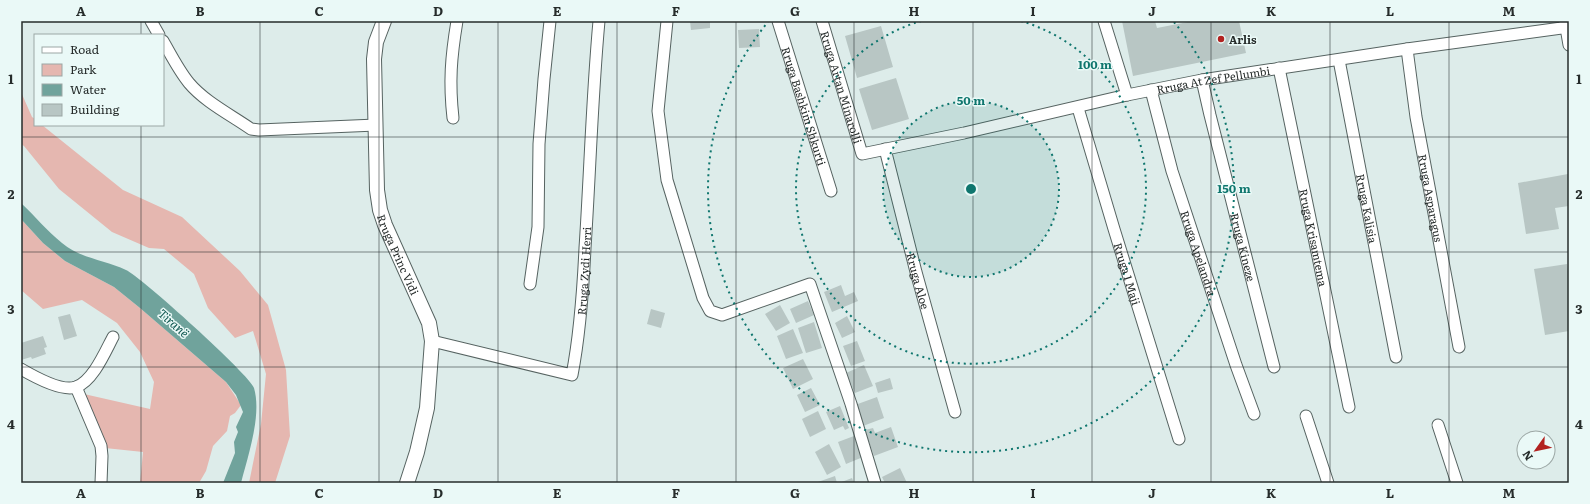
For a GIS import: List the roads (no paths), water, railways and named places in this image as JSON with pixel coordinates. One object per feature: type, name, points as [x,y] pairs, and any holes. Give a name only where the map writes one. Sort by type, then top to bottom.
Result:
[{"type":"street","points":[[150,21],[158,34]]},
{"type":"street","points":[[453,118],[450,89],[451,53],[457,21]]},
{"type":"street","points":[[530,284],[538,227],[539,144],[550,21]]},
{"type":"street","name":"Rruga Zydi Herri","points":[[432,341],[572,375],[577,351],[583,282],[594,68],[599,21]]},
{"type":"street","points":[[667,21],[658,111],[667,180],[703,298],[710,311],[722,315],[810,284],[851,404],[875,483]]},
{"type":"street","name":"Rruga Bashkim Shkurti","points":[[778,21],[831,191]]},
{"type":"street","name":"Rruga Artan Minarolli","points":[[822,21],[862,154]]},
{"type":"street","points":[[1104,21],[1127,95]]},
{"type":"street","name":"Rruga Princ Vidi","points":[[380,23],[374,59],[377,190],[380,210],[385,225],[429,322],[432,341],[427,408],[417,452],[407,483]]},
{"type":"street","points":[[1567,25],[1569,45]]},
{"type":"street","name":"Rruga At Zef Pellumbi","points":[[862,154],[1078,108],[1127,95],[1202,80],[1567,25]]},
{"type":"street","points":[[164,43],[175,63],[189,83],[200,94],[251,129],[259,130],[376,125]]},
{"type":"street","name":"Rruga Asparagus","points":[[1407,49],[1416,117],[1459,347]]},
{"type":"street","name":"Rruga Kalisia","points":[[1339,60],[1396,357]]},
{"type":"street","name":"Rruga Krisamtema","points":[[1279,68],[1348,407]]},
{"type":"street","name":"Rruga Kineze","points":[[1202,80],[1274,367]]},
{"type":"street","name":"Rruga Apelandra","points":[[1151,90],[1172,171],[1236,365],[1254,414]]},
{"type":"street","name":"Rruga 1 Maji","points":[[1078,108],[1179,439]]},
{"type":"street","name":"Rruga Aloe","points":[[885,149],[916,272],[955,412]]},
{"type":"street","points":[[21,369],[48,382],[66,388],[76,387],[84,383],[96,369],[113,337]]},
{"type":"street","points":[[76,387],[101,446],[101,483]]},
{"type":"street","points":[[1306,416],[1328,483]]},
{"type":"street","points":[[1438,425],[1457,483]]},
{"type":"water","name":"Tiranë","points":[[21,203],[51,234],[69,248],[76,252],[126,270],[135,276],[216,347],[248,380],[254,388],[256,410],[253,436],[241,483],[223,483],[235,453],[234,442],[238,432],[236,427],[243,412],[236,395],[226,382],[114,287],[65,261],[43,243],[21,219]]},
{"type":"place","name":"Arlis","points":[[1221,39]]}]
